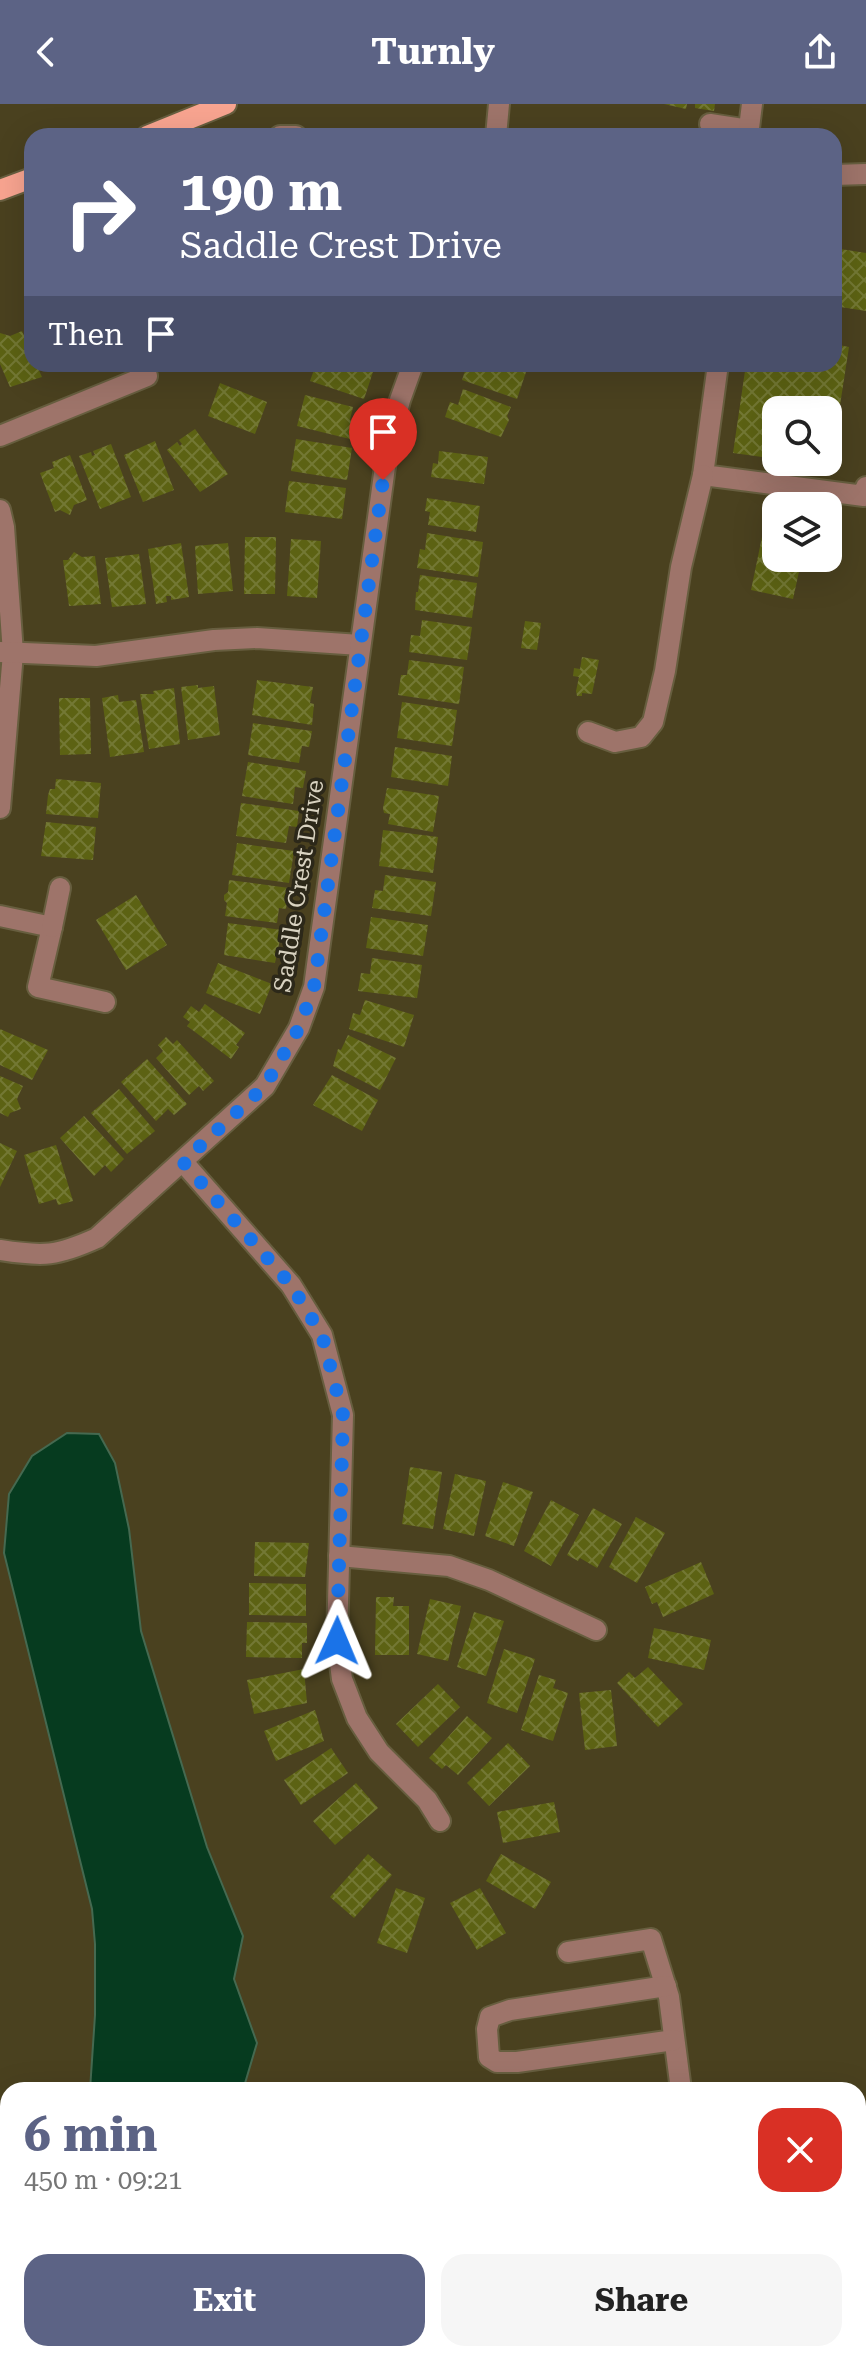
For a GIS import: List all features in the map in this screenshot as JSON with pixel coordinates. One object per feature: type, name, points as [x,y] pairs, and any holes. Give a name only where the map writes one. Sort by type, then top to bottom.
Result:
[{"type":"main road","points":[[169,128],[226,104]]},
{"type":"main road","points":[[0,190],[24,181]]},
{"type":"street","points":[[497,128],[499,104]]},
{"type":"street","points":[[749,128],[752,104]]},
{"type":"street","points":[[710,124],[727,128]]},
{"type":"street","points":[[842,175],[866,174]]},
{"type":"street","name":"Saddle Crest Drive","points":[[0,1250],[44,1256],[67,1251],[97,1238],[265,1086],[299,1028],[314,987],[387,452],[410,372]]},
{"type":"street","points":[[588,732],[615,742],[641,737],[653,722],[665,671],[681,567],[703,475],[717,372]]},
{"type":"street","points":[[0,436],[147,376]]},
{"type":"street","points":[[703,475],[864,496],[866,487]]},
{"type":"street","points":[[0,510],[4,527],[7,652],[0,808]]},
{"type":"street","points":[[7,652],[96,656],[214,640],[257,638],[360,645]]},
{"type":"street","points":[[60,888],[38,987],[105,1002]]},
{"type":"street","points":[[0,916],[52,927]]},
{"type":"street","points":[[183,1162],[291,1285],[322,1335],[343,1415],[337,1641],[342,1679],[357,1718],[379,1752],[427,1800],[440,1821]]},
{"type":"street","points":[[339,1556],[449,1566],[489,1580],[596,1630]]},
{"type":"street","points":[[568,1952],[651,1939],[666,1986],[680,2082]]},
{"type":"street","points":[[666,1986],[510,2010],[490,2017],[487,2029],[489,2057],[497,2062],[517,2062],[674,2040]]},
{"type":"shaded area","points":[[67,1433],[99,1434],[115,1463],[129,1529],[141,1631],[207,1847],[243,1936],[234,1979],[257,2043],[245,2082],[91,2082],[95,2015],[92,1909],[4,1553],[9,1494],[32,1456]]},
{"type":"building","points":[[664,104],[687,104],[686,109]]},
{"type":"building","points":[[695,104],[715,104],[714,111],[695,108]]},
{"type":"building","points":[[842,249],[866,253],[866,311],[842,307]]},
{"type":"building","points":[[22,331],[24,372],[40,372],[42,377],[10,387],[0,364],[0,333],[10,336]]},
{"type":"building","points":[[842,346],[849,347],[841,396],[762,396],[762,457],[733,453],[745,372],[842,372]]},
{"type":"building","points":[[313,372],[373,372],[364,399],[310,381]]},
{"type":"building","points":[[465,372],[526,372],[517,399],[462,380]]},
{"type":"building","points":[[220,383],[267,402],[255,434],[208,416]]},
{"type":"building","points":[[463,389],[511,407],[501,437],[445,417],[450,402],[458,405]]},
{"type":"building","points":[[305,395],[353,407],[350,420],[358,422],[354,440],[297,426]]},
{"type":"building","points":[[195,429],[228,474],[200,492],[167,450],[177,442],[180,446],[179,440]]},
{"type":"building","points":[[296,439],[352,448],[347,480],[291,471]]},
{"type":"building","points":[[155,441],[174,490],[143,502],[124,455]]},
{"type":"building","points":[[111,444],[131,497],[100,509],[79,456],[91,452],[92,456],[95,455],[93,451]]},
{"type":"building","points":[[439,451],[488,457],[484,484],[431,477],[433,463],[438,464]]},
{"type":"building","points":[[70,455],[87,500],[74,505],[70,515],[60,510],[55,512],[40,473],[54,468],[52,462]]},
{"type":"building","points":[[289,481],[346,488],[342,519],[285,512]]},
{"type":"building","points":[[427,498],[480,506],[476,532],[428,525],[430,512],[425,511]]},
{"type":"building","points":[[427,533],[483,542],[478,577],[417,568],[420,549],[425,550]]},
{"type":"building","points":[[245,537],[276,537],[275,594],[244,594]]},
{"type":"building","points":[[762,537],[762,572],[799,572],[793,599],[751,590]]},
{"type":"building","points":[[291,539],[321,541],[317,598],[287,596]]},
{"type":"building","points":[[181,543],[189,597],[171,600],[171,596],[166,596],[167,602],[156,604],[148,549]]},
{"type":"building","points":[[228,543],[233,591],[198,594],[195,546]]},
{"type":"building","points":[[74,552],[82,557],[95,556],[101,604],[69,606],[63,560],[68,560]]},
{"type":"building","points":[[139,554],[146,604],[112,607],[105,558]]},
{"type":"building","points":[[420,575],[477,583],[472,618],[415,610]]},
{"type":"building","points":[[422,620],[472,627],[467,660],[409,652],[411,635],[420,636]]},
{"type":"building","points":[[525,621],[541,623],[537,650],[521,648]]},
{"type":"building","points":[[582,657],[599,660],[592,694],[577,696],[579,677],[573,676],[574,668],[580,669]]},
{"type":"building","points":[[409,660],[464,667],[459,704],[398,695],[401,675],[407,675]]},
{"type":"building","points":[[257,680],[313,687],[310,703],[314,704],[312,725],[252,715]]},
{"type":"building","points":[[198,685],[198,688],[214,686],[220,735],[188,740],[181,687]]},
{"type":"building","points":[[174,688],[180,744],[149,749],[140,694],[154,694],[153,691]]},
{"type":"building","points":[[118,695],[119,702],[136,700],[144,752],[110,757],[102,698]]},
{"type":"building","points":[[59,698],[90,698],[91,754],[60,755]]},
{"type":"building","points":[[402,702],[457,710],[452,746],[397,738]]},
{"type":"building","points":[[253,723],[312,731],[309,747],[302,746],[299,763],[248,755]]},
{"type":"building","points":[[395,747],[452,756],[448,786],[391,777]]},
{"type":"building","points":[[248,762],[306,771],[303,788],[295,787],[293,804],[242,796]]},
{"type":"building","points":[[56,779],[101,783],[98,818],[46,814],[48,795],[50,789],[55,789]]},
{"type":"building","points":[[387,788],[439,796],[433,832],[388,824],[390,814],[384,813],[383,808]]},
{"type":"building","points":[[241,803],[299,811],[297,827],[289,826],[286,843],[236,836]]},
{"type":"building","points":[[46,822],[96,827],[93,860],[41,856]]},
{"type":"building","points":[[383,830],[438,837],[433,873],[379,866]]},
{"type":"building","points":[[237,843],[294,851],[289,883],[232,875]]},
{"type":"building","points":[[385,875],[436,882],[431,916],[372,908],[375,890],[383,891]]},
{"type":"building","points":[[229,880],[289,888],[286,909],[279,908],[277,923],[225,916],[227,903],[224,895],[228,892]]},
{"type":"building","points":[[136,895],[167,945],[126,970],[96,920]]},
{"type":"building","points":[[371,917],[428,925],[423,956],[366,948]]},
{"type":"building","points":[[228,923],[282,930],[275,963],[224,955]]},
{"type":"building","points":[[372,958],[422,965],[417,998],[358,991],[361,973],[370,974]]},
{"type":"building","points":[[218,963],[272,984],[260,1014],[206,993]]},
{"type":"building","points":[[365,1000],[414,1015],[404,1047],[349,1029],[353,1013],[360,1015]]},
{"type":"building","points":[[205,1004],[245,1033],[231,1059],[187,1026],[190,1022],[183,1017],[191,1006],[199,1012]]},
{"type":"building","points":[[0,1029],[48,1050],[32,1080],[0,1065]]},
{"type":"building","points":[[348,1035],[396,1058],[380,1090],[333,1066],[338,1049],[341,1050]]},
{"type":"building","points":[[166,1037],[173,1044],[177,1040],[214,1081],[203,1091],[199,1086],[189,1095],[156,1058],[163,1051],[158,1045]]},
{"type":"building","points":[[147,1059],[187,1104],[174,1115],[168,1109],[156,1121],[121,1082]]},
{"type":"building","points":[[332,1075],[378,1100],[362,1131],[313,1105]]},
{"type":"building","points":[[0,1076],[23,1086],[17,1099],[21,1109],[8,1117],[0,1113]]},
{"type":"building","points":[[119,1089],[155,1131],[127,1154],[91,1113]]},
{"type":"building","points":[[84,1116],[124,1159],[111,1172],[105,1165],[94,1176],[60,1138]]},
{"type":"building","points":[[0,1143],[17,1151],[0,1187]]},
{"type":"building","points":[[56,1145],[73,1201],[58,1205],[56,1199],[39,1204],[24,1155]]},
{"type":"building","points":[[410,1467],[442,1472],[433,1529],[402,1524]]},
{"type":"building","points":[[455,1474],[486,1481],[474,1536],[443,1529]]},
{"type":"building","points":[[503,1482],[533,1492],[514,1546],[485,1536]]},
{"type":"building","points":[[551,1500],[579,1515],[551,1566],[524,1551]]},
{"type":"building","points":[[593,1508],[622,1524],[597,1568],[580,1558],[578,1561],[567,1555]]},
{"type":"building","points":[[636,1517],[665,1533],[637,1583],[609,1567]]},
{"type":"building","points":[[255,1542],[309,1543],[305,1577],[254,1576]]},
{"type":"building","points":[[701,1562],[714,1594],[663,1617],[657,1602],[652,1604],[645,1587]]},
{"type":"building","points":[[249,1583],[306,1584],[306,1616],[249,1615]]},
{"type":"building","points":[[376,1597],[394,1597],[393,1606],[409,1606],[409,1655],[375,1655]]},
{"type":"building","points":[[430,1599],[461,1606],[448,1661],[417,1654]]},
{"type":"building","points":[[474,1612],[504,1621],[486,1676],[457,1667]]},
{"type":"building","points":[[247,1622],[307,1623],[307,1643],[302,1643],[302,1658],[246,1657]]},
{"type":"building","points":[[654,1628],[711,1640],[704,1670],[648,1658]]},
{"type":"building","points":[[504,1649],[535,1659],[517,1713],[487,1703]]},
{"type":"building","points":[[648,1667],[683,1704],[658,1727],[617,1683],[629,1672],[635,1678]]},
{"type":"building","points":[[304,1669],[307,1703],[254,1714],[247,1680]]},
{"type":"building","points":[[539,1675],[556,1680],[553,1688],[568,1693],[553,1741],[521,1730]]},
{"type":"building","points":[[438,1684],[460,1707],[418,1747],[396,1724]]},
{"type":"building","points":[[611,1690],[617,1746],[585,1750],[579,1693]]},
{"type":"building","points":[[315,1710],[324,1741],[276,1761],[264,1731]]},
{"type":"building","points":[[467,1716],[492,1738],[458,1775],[446,1765],[442,1769],[429,1758]]},
{"type":"building","points":[[508,1743],[530,1766],[489,1806],[467,1783]]},
{"type":"building","points":[[331,1748],[348,1773],[301,1805],[284,1780]]},
{"type":"building","points":[[356,1783],[378,1808],[335,1845],[313,1821]]},
{"type":"building","points":[[554,1802],[560,1832],[503,1843],[497,1812]]},
{"type":"building","points":[[368,1854],[392,1875],[354,1918],[330,1897]]},
{"type":"building","points":[[501,1854],[551,1882],[535,1909],[486,1881]]},
{"type":"building","points":[[396,1888],[425,1898],[407,1953],[377,1943]]},
{"type":"building","points":[[480,1888],[506,1933],[477,1950],[450,1903]]},
{"type":"route","points":[[337,1641],[343,1415],[322,1335],[291,1285],[183,1162],[265,1086],[299,1028],[314,987],[383,480]]}]
